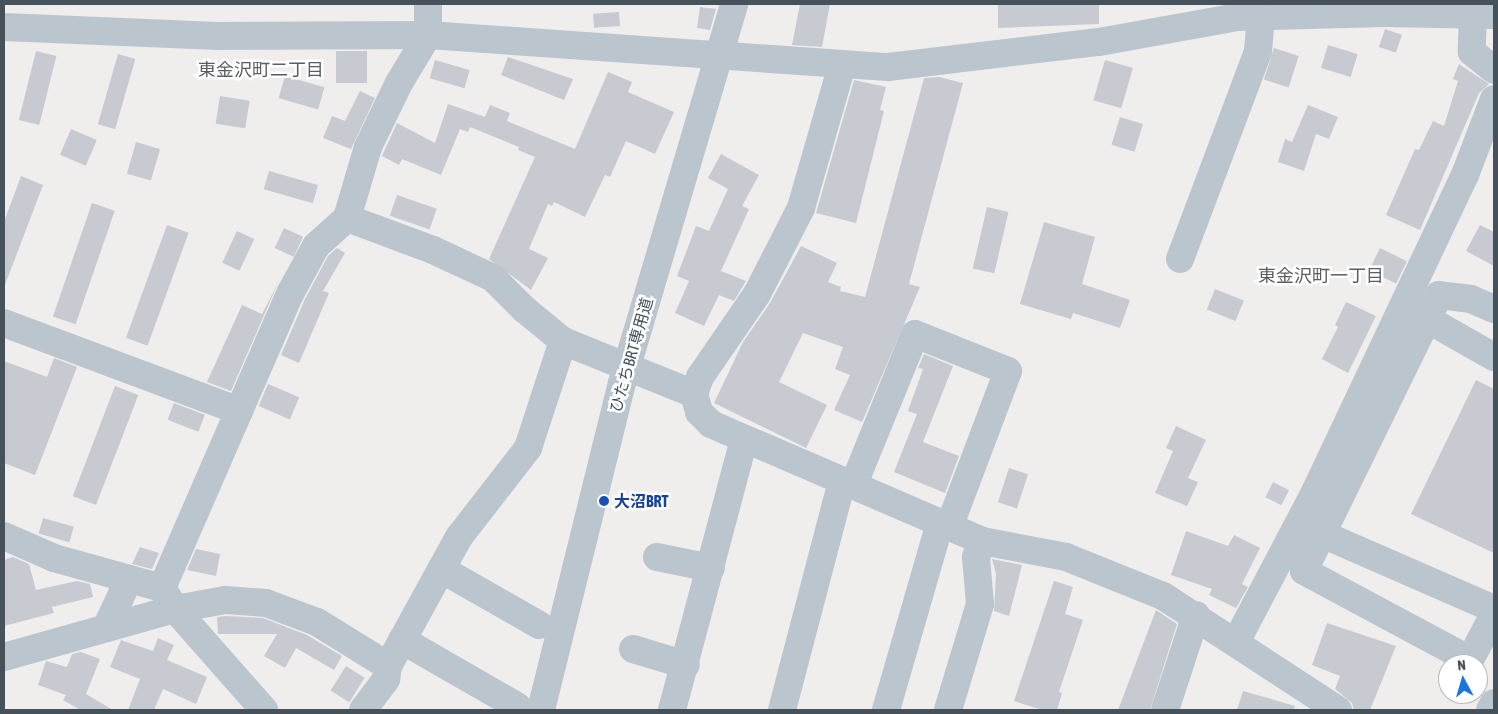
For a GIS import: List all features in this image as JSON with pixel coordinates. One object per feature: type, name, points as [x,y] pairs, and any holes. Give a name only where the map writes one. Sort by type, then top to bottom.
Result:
[{"type":"street","points":[[169,599],[239,411],[291,292],[316,246],[347,218],[368,147],[399,83],[428,35],[428,4]]},
{"type":"street","name":"ひたちBRT専用道","points":[[529,708],[734,4]]},
{"type":"street","points":[[4,27],[218,36],[428,35],[888,67],[1090,44],[1238,17],[1398,8],[1484,14],[1472,52],[1494,70]]},
{"type":"street","points":[[1180,259],[1258,51],[1261,16]]},
{"type":"street","points":[[842,65],[801,208],[757,294],[700,377],[694,394],[699,412],[711,424],[982,541],[1066,557],[1163,596],[1196,615],[1338,710]]},
{"type":"street","points":[[1236,642],[1316,492],[1465,175],[1494,99]]},
{"type":"street","points":[[347,218],[433,250],[493,278],[524,309],[563,341],[694,394]]},
{"type":"street","points":[[1494,310],[1471,299],[1439,294],[1304,571],[1470,660],[1494,614]]},
{"type":"street","points":[[1427,320],[1494,357]]},
{"type":"street","points":[[4,323],[239,411]]},
{"type":"street","points":[[782,710],[847,483],[916,334],[1008,371],[944,525],[886,710]]},
{"type":"street","points":[[363,710],[386,680],[388,666],[458,537],[528,448],[563,341]]},
{"type":"street","points":[[672,710],[686,665],[744,438]]},
{"type":"street","points":[[1322,534],[1494,608]]},
{"type":"street","points":[[4,536],[54,558],[129,579],[169,599],[264,710]]},
{"type":"street","points":[[948,710],[980,604],[976,557],[982,541]]},
{"type":"street","points":[[658,557],[711,568]]},
{"type":"street","points":[[441,569],[539,625]]},
{"type":"street","points":[[106,628],[129,579]]},
{"type":"street","points":[[4,657],[106,628],[169,599],[225,600],[266,603],[317,622],[388,666]]},
{"type":"street","points":[[1165,710],[1196,615]]},
{"type":"street","points":[[402,640],[529,708]]},
{"type":"street","points":[[633,649],[686,665]]},
{"type":"street","points":[[1490,710],[1494,703]]},
{"type":"building","points":[[800,4],[830,4],[822,47],[792,45]]},
{"type":"building","points":[[998,4],[1099,4],[1099,24],[998,28]]},
{"type":"building","points":[[700,7],[716,9],[710,30],[697,28]]},
{"type":"building","points":[[619,12],[620,26],[594,28],[593,14]]},
{"type":"building","points":[[1385,29],[1402,35],[1396,53],[1379,47]]},
{"type":"building","points":[[1328,45],[1358,54],[1351,77],[1321,68]]},
{"type":"building","points":[[1274,48],[1299,56],[1289,87],[1264,79]]},
{"type":"building","points":[[36,51],[56,56],[39,125],[19,120]]},
{"type":"building","points":[[336,51],[367,51],[367,83],[336,83]]},
{"type":"building","points":[[118,54],[135,59],[115,129],[98,124]]},
{"type":"building","points":[[508,57],[573,79],[564,100],[501,75]]},
{"type":"building","points":[[435,60],[470,70],[464,88],[430,78]]},
{"type":"building","points":[[1105,60],[1133,68],[1121,108],[1093,100]]},
{"type":"building","points":[[1459,64],[1489,84],[1479,93],[1420,230],[1386,215],[1415,149],[1419,150],[1433,121],[1444,126],[1458,81],[1453,79]]},
{"type":"building","points":[[608,72],[632,82],[628,92],[674,112],[655,154],[626,141],[610,177],[605,175],[585,217],[554,202],[552,206],[548,204],[529,249],[548,258],[531,290],[489,259],[535,157],[518,150],[519,147],[470,127],[468,132],[460,129],[441,175],[402,159],[399,165],[382,156],[397,123],[435,143],[448,104],[485,117],[490,105],[510,113],[507,121],[575,149]]},
{"type":"building","points":[[285,76],[324,87],[318,109],[279,98]]},
{"type":"building","points":[[939,77],[963,83],[909,284],[920,287],[862,422],[834,410],[850,375],[835,369],[843,347],[803,333],[779,382],[827,405],[806,448],[714,403],[743,342],[770,303],[801,246],[837,263],[828,282],[841,287],[840,291],[865,297],[924,78]]},
{"type":"building","points":[[854,80],[886,87],[880,110],[884,111],[856,223],[816,213]]},
{"type":"building","points":[[360,91],[375,98],[351,149],[323,138],[332,116],[345,121]]},
{"type":"building","points":[[220,96],[250,101],[245,128],[216,124]]},
{"type":"building","points":[[1308,105],[1338,117],[1329,139],[1316,134],[1304,171],[1278,162],[1285,139],[1292,142]]},
{"type":"building","points":[[1120,117],[1143,124],[1134,152],[1112,145]]},
{"type":"building","points":[[71,129],[97,140],[86,166],[60,155]]},
{"type":"building","points":[[136,142],[160,149],[151,181],[127,174]]},
{"type":"building","points":[[721,154],[759,175],[742,206],[749,209],[721,271],[746,281],[734,301],[719,295],[704,326],[675,313],[689,281],[677,276],[696,226],[709,231],[728,189],[708,178]]},
{"type":"building","points":[[269,171],[318,185],[313,203],[264,189]]},
{"type":"building","points":[[21,176],[43,185],[5,285],[4,222]]},
{"type":"building","points":[[397,195],[437,209],[430,229],[390,216]]},
{"type":"building","points":[[92,203],[115,211],[76,324],[53,316]]},
{"type":"building","points":[[987,207],[1008,212],[994,273],[973,268]]},
{"type":"building","points":[[1044,222],[1095,237],[1082,284],[1130,300],[1120,328],[1073,313],[1071,319],[1020,304]]},
{"type":"building","points":[[167,225],[189,233],[148,346],[126,338]]},
{"type":"building","points":[[1480,225],[1494,232],[1494,266],[1466,251]]},
{"type":"building","points":[[284,228],[303,237],[294,257],[275,248]]},
{"type":"building","points":[[237,231],[254,239],[239,271],[222,263]]},
{"type":"building","points":[[337,248],[345,253],[323,291],[329,293],[299,363],[281,355],[305,299],[328,256]]},
{"type":"building","points":[[1380,248],[1407,261],[1396,284],[1369,270]]},
{"type":"building","points":[[278,283],[231,391],[207,382],[242,305],[262,314]]},
{"type":"building","points":[[1215,289],[1244,301],[1236,321],[1207,309]]},
{"type":"building","points":[[1346,302],[1376,316],[1348,373],[1322,359],[1338,327],[1335,325]]},
{"type":"building","points":[[924,354],[953,366],[923,442],[959,456],[945,493],[894,472],[917,414],[908,411],[923,369],[918,368]]},
{"type":"building","points":[[54,358],[77,367],[35,475],[4,463],[4,361],[47,377]]},
{"type":"building","points":[[1476,380],[1494,389],[1494,553],[1411,514]]},
{"type":"building","points":[[268,384],[299,397],[290,419],[259,406]]},
{"type":"building","points":[[115,386],[138,395],[96,505],[73,496]]},
{"type":"building","points":[[174,403],[205,415],[198,432],[168,420]]},
{"type":"building","points":[[1176,426],[1206,440],[1188,478],[1198,482],[1187,506],[1155,493],[1173,451],[1166,448]]},
{"type":"building","points":[[1009,468],[1028,474],[1017,508],[998,502]]},
{"type":"building","points":[[1273,482],[1289,490],[1281,505],[1265,497]]},
{"type":"building","points":[[43,518],[74,527],[69,542],[39,533]]},
{"type":"building","points":[[1186,531],[1228,546],[1234,535],[1260,548],[1242,584],[1248,587],[1236,608],[1209,595],[1212,589],[1171,575]]},
{"type":"building","points":[[140,547],[159,553],[152,569],[132,564]]},
{"type":"building","points":[[196,549],[220,554],[216,576],[187,570]]},
{"type":"building","points":[[13,557],[29,564],[36,590],[77,581],[90,584],[93,597],[52,607],[54,613],[4,626],[4,560]]},
{"type":"building","points":[[992,559],[1022,565],[1009,616],[994,611],[996,574]]},
{"type":"building","points":[[1054,581],[1073,587],[1065,614],[1083,620],[1059,692],[1062,693],[1057,710],[1042,710],[1014,701]]},
{"type":"building","points":[[1156,610],[1177,624],[1150,710],[1118,710]]},
{"type":"building","points":[[217,617],[263,618],[307,635],[342,656],[334,670],[296,648],[285,668],[264,656],[277,634],[218,634]]},
{"type":"building","points":[[1327,623],[1396,646],[1370,710],[1354,710],[1352,703],[1335,689],[1340,676],[1312,665]]},
{"type":"building","points":[[158,638],[174,645],[167,660],[207,677],[196,704],[163,689],[154,710],[128,710],[140,679],[110,667],[121,640],[153,651]]},
{"type":"building","points":[[81,652],[100,659],[86,694],[113,710],[80,710],[63,700],[66,695],[38,685],[46,661],[67,667],[72,654]]},
{"type":"building","points":[[346,666],[365,678],[349,702],[331,691]]},
{"type":"building","points":[[1243,691],[1295,706],[1294,710],[1237,710]]},
{"type":"place","name":"大沼BRT","points":[[604,501]]},
{"type":"district","name":"東金沢町二丁目","points":[[261,70]]},
{"type":"district","name":"東金沢町一丁目","points":[[1321,276]]}]
